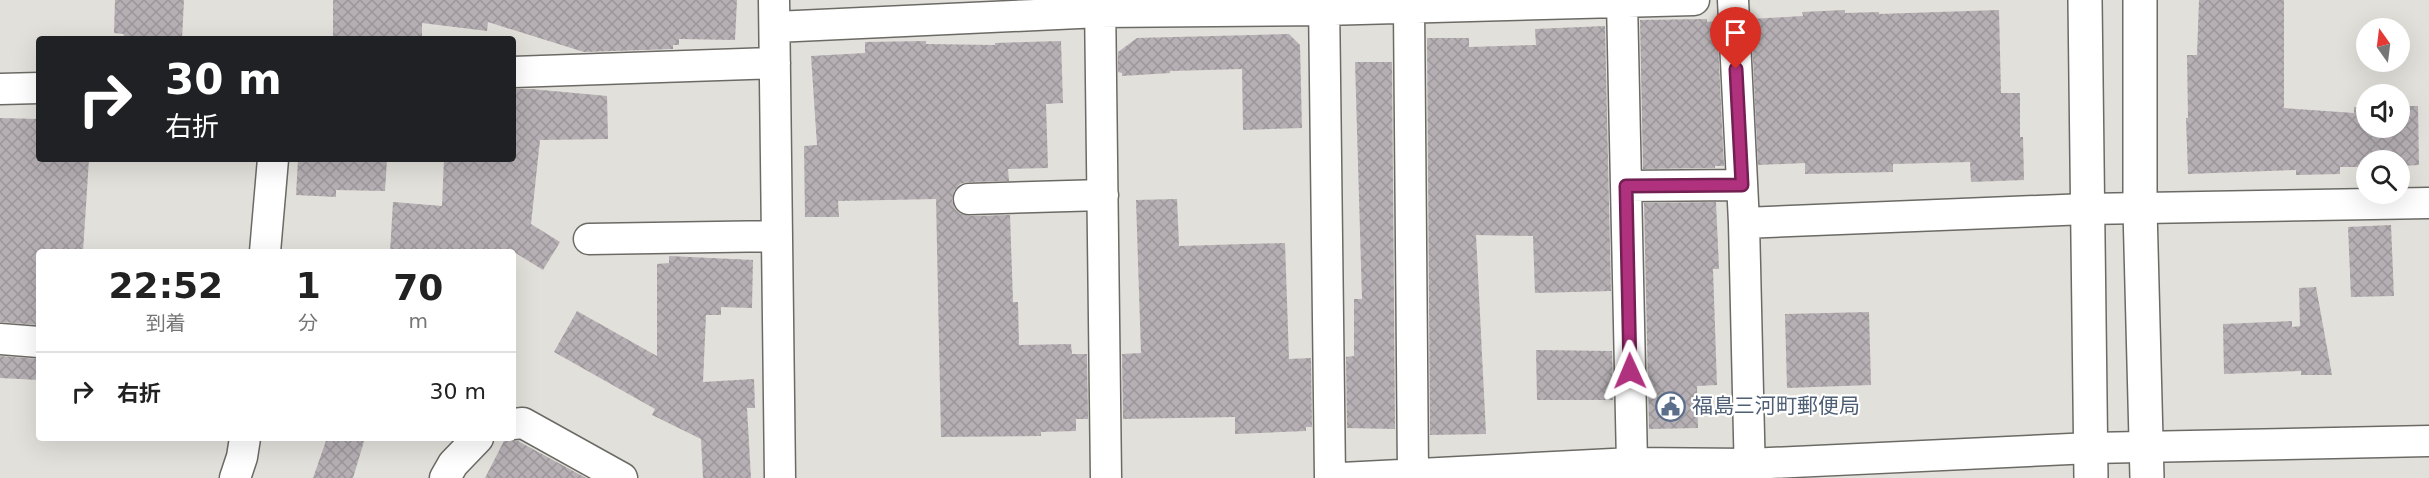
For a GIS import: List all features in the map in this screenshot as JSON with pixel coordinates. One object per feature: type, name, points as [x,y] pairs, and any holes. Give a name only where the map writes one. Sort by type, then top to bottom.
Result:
[{"type":"street","points":[[780,478],[774,14],[1100,6],[1324,5],[1409,8],[1694,0]]},
{"type":"street","points":[[1733,0],[1744,223],[1749,471]]},
{"type":"street","points":[[2085,0],[2091,463]]},
{"type":"street","points":[[2140,0],[2140,209],[2147,462]]},
{"type":"street","points":[[1622,1],[1632,463]]},
{"type":"street","points":[[1324,5],[1330,478]]},
{"type":"street","points":[[1100,6],[1106,478]]},
{"type":"street","points":[[1409,8],[1413,475]]},
{"type":"street","points":[[516,72],[775,63]]},
{"type":"street","points":[[0,89],[36,88]]},
{"type":"street","points":[[265,249],[273,162]]},
{"type":"street","points":[[1626,186],[1742,185]]},
{"type":"street","points":[[969,199],[1102,195]]},
{"type":"street","points":[[1744,223],[2086,210],[2429,203]]},
{"type":"street","points":[[590,239],[777,236]]},
{"type":"street","points":[[0,339],[36,342]]},
{"type":"street","points":[[516,424],[523,423],[621,478]]},
{"type":"street","points":[[234,478],[242,457],[245,441]]},
{"type":"street","points":[[445,478],[453,464],[474,441]]},
{"type":"street","points":[[1342,478],[1632,463],[1749,471],[2147,462],[2429,441]]},
{"type":"building","points":[[115,0],[184,0],[182,36],[124,36],[124,34],[114,33]]},
{"type":"building","points":[[333,0],[737,0],[735,40],[679,39],[679,45],[673,45],[673,49],[584,52],[488,22],[487,31],[422,23],[422,36],[333,36]]},
{"type":"building","points":[[2199,0],[2284,0],[2284,108],[2354,113],[2354,107],[2356,107],[2356,138],[2410,138],[2410,106],[2418,106],[2419,165],[2410,165],[2410,150],[2356,150],[2356,167],[2340,167],[2340,174],[2296,175],[2296,170],[2188,174],[2187,55],[2197,55]]},
{"type":"building","points":[[1845,10],[1845,13],[1879,12],[1879,14],[1999,10],[2001,93],[2020,93],[2020,137],[2023,137],[2024,180],[1971,182],[1970,162],[1893,164],[1893,172],[1805,174],[1805,163],[1758,165],[1751,19],[1803,16],[1802,12]]},
{"type":"building","points":[[1707,19],[1707,22],[1717,21],[1724,166],[1643,169],[1640,20]]},
{"type":"building","points":[[1605,26],[1611,291],[1535,293],[1533,236],[1476,235],[1486,434],[1430,435],[1427,38],[1469,38],[1469,47],[1536,45],[1535,29]]},
{"type":"building","points":[[1289,34],[1300,45],[1302,128],[1243,130],[1242,69],[1170,71],[1170,73],[1122,76],[1122,73],[1118,72],[1118,52],[1137,38]]},
{"type":"building","points":[[926,41],[926,44],[995,45],[995,43],[1061,41],[1063,103],[1046,104],[1048,168],[1008,169],[1009,181],[960,184],[954,191],[952,200],[955,209],[961,214],[970,216],[1010,215],[1013,302],[1018,302],[1019,345],[1071,344],[1072,354],[1087,354],[1088,419],[1076,419],[1076,431],[1041,432],[1041,436],[941,437],[936,199],[838,201],[839,217],[805,217],[804,146],[817,145],[811,56],[865,53],[865,42]]},
{"type":"building","points":[[1355,62],[1392,62],[1395,429],[1347,428],[1346,357],[1354,356],[1354,299],[1362,299]]},
{"type":"building","points":[[516,89],[607,96],[608,139],[540,140],[531,224],[560,242],[543,270],[516,253],[516,249],[390,249],[393,202],[442,206],[444,162],[516,162]]},
{"type":"building","points":[[0,118],[36,119],[36,162],[89,162],[83,249],[36,249],[36,325],[0,322]]},
{"type":"building","points":[[298,162],[387,162],[385,191],[336,190],[336,197],[296,195]]},
{"type":"building","points":[[1177,199],[1179,246],[1285,243],[1289,359],[1311,358],[1312,427],[1306,427],[1306,431],[1235,434],[1235,417],[1123,419],[1122,354],[1141,353],[1136,200]]},
{"type":"building","points":[[1716,202],[1719,269],[1713,269],[1717,385],[1697,386],[1698,428],[1649,429],[1644,203]]},
{"type":"building","points":[[2391,225],[2394,296],[2351,297],[2348,227]]},
{"type":"building","points":[[669,256],[753,260],[752,308],[721,307],[721,315],[706,315],[703,382],[754,379],[755,408],[747,408],[751,478],[703,478],[701,439],[652,415],[655,409],[554,352],[577,311],[657,356],[657,264],[669,263]]},
{"type":"building","points":[[2316,287],[2332,375],[2301,375],[2301,371],[2224,374],[2223,324],[2292,321],[2292,327],[2300,326],[2299,288]]},
{"type":"building","points":[[1869,312],[1871,385],[1787,388],[1785,314]]},
{"type":"building","points":[[1536,350],[1612,351],[1613,400],[1537,400]]},
{"type":"building","points":[[0,356],[36,359],[36,380],[0,378]]},
{"type":"building","points":[[326,441],[364,441],[353,478],[313,478]]},
{"type":"building","points":[[504,441],[516,441],[586,478],[485,478]]},
{"type":"place","name":"福島三河町郵便局","points":[[1671,406]]},
{"type":"route","points":[[1630,371],[1626,186],[1742,185],[1736,69]]}]
